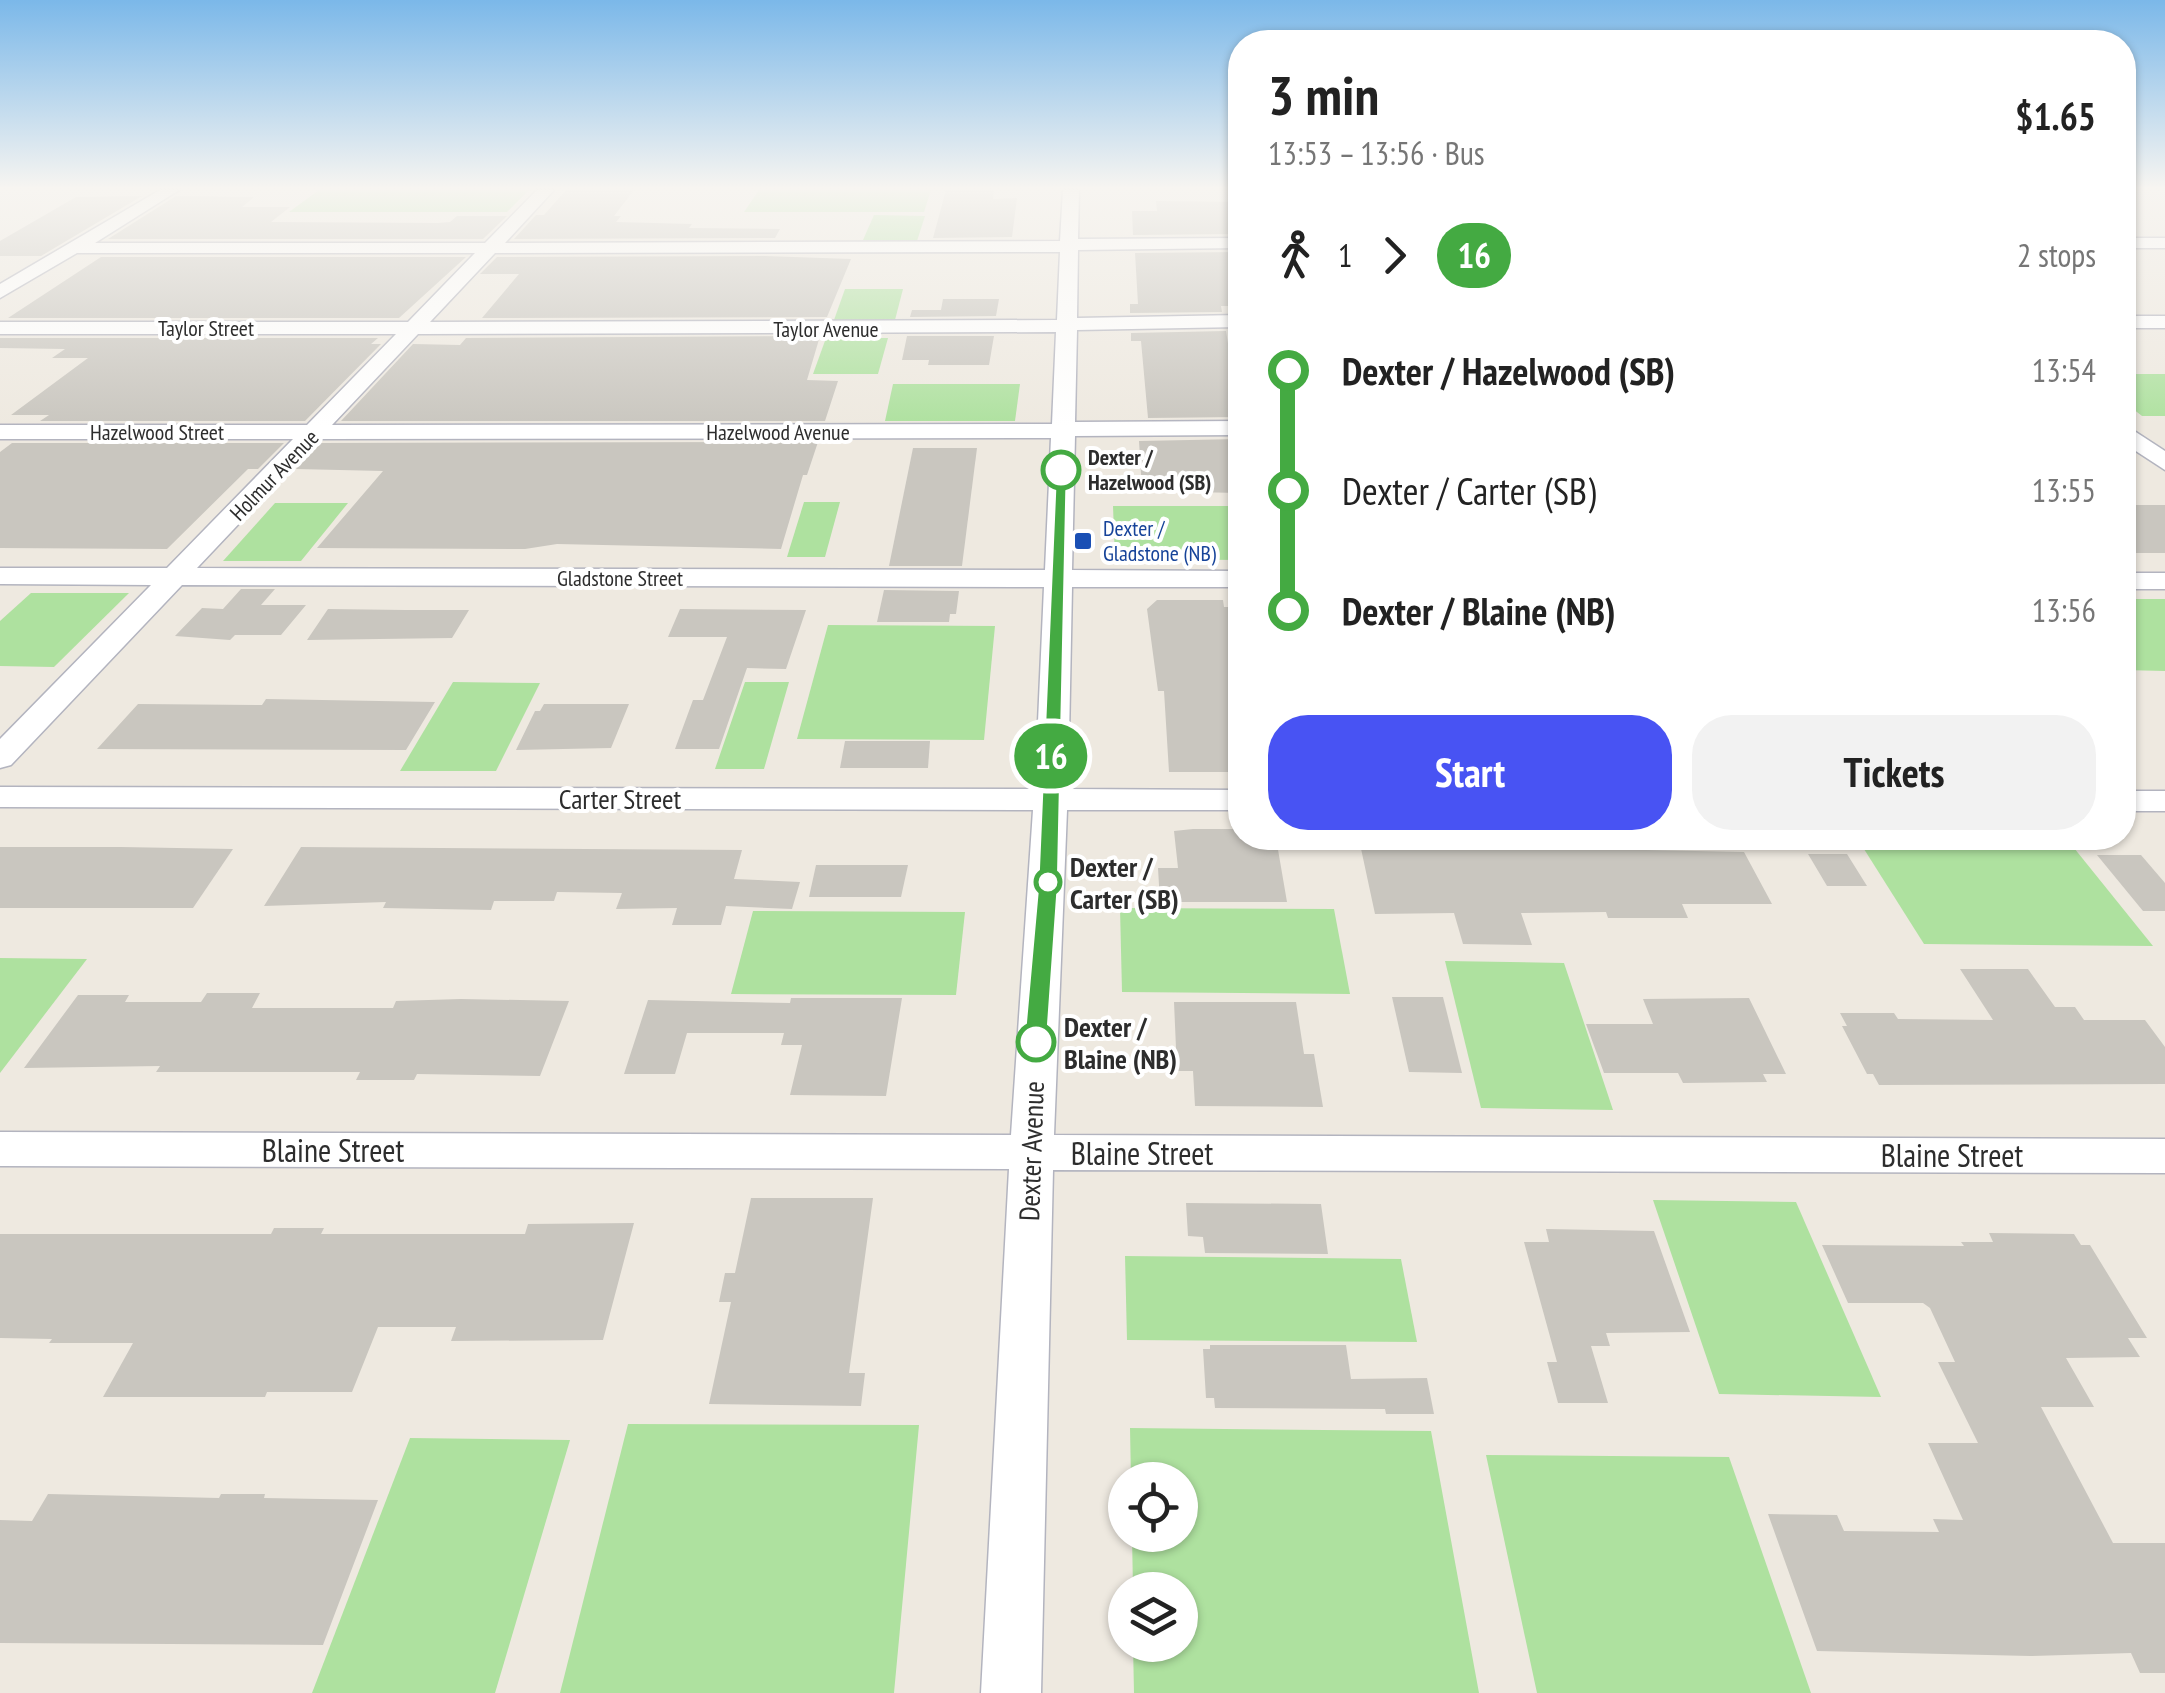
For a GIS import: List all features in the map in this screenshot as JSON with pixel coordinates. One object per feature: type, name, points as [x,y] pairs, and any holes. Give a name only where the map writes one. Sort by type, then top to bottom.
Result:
[{"type":"street","points":[[0,292],[38,269]]},
{"type":"street","name":"Holmur Avenue","points":[[0,758],[470,269]]},
{"type":"street","name":"Dexter Avenue","points":[[1011,1693],[1031,1153],[1051,799],[1067,269]]},
{"type":"street","name":"Taylor Avenue","points":[[412,328],[1028,329],[1106,320],[1228,320]]},
{"type":"street","points":[[2136,322],[2165,322]]},
{"type":"street","name":"Taylor Street","points":[[0,328],[412,328]]},
{"type":"street","name":"Hazelwood Avenue","points":[[315,433],[1228,428]]},
{"type":"street","points":[[2136,429],[2165,428]]},
{"type":"street","name":"Hazelwood Street","points":[[0,432],[315,433]]},
{"type":"street","points":[[2136,440],[2165,463]]},
{"type":"street","name":"Gladstone Street","points":[[0,576],[1228,579]]},
{"type":"street","points":[[2136,581],[2165,581]]},
{"type":"street","name":"Carter Street","points":[[0,798],[1228,800]]},
{"type":"street","points":[[2136,801],[2165,802]]},
{"type":"street","name":"Blaine Street","points":[[0,1150],[2165,1156]]},
{"type":"green space","points":[[845,289],[903,289],[895,320],[834,320]]},
{"type":"green space","points":[[826,338],[888,338],[878,374],[813,374]]},
{"type":"green space","points":[[2136,374],[2165,374],[2165,416],[2142,416],[2136,411]]},
{"type":"green space","points":[[893,384],[1020,384],[1015,421],[885,421]]},
{"type":"green space","points":[[804,502],[840,502],[825,557],[787,557]]},
{"type":"green space","points":[[275,503],[348,503],[301,561],[223,561]]},
{"type":"green space","points":[[1113,506],[1228,506],[1228,560],[1115,559]]},
{"type":"green space","points":[[31,593],[129,593],[54,667],[0,666],[0,621]]},
{"type":"green space","points":[[2136,599],[2165,599],[2165,671],[2136,670]]},
{"type":"green space","points":[[828,625],[995,626],[984,740],[797,739]]},
{"type":"green space","points":[[453,682],[540,683],[496,771],[400,771]]},
{"type":"green space","points":[[745,682],[789,682],[764,769],[715,769]]},
{"type":"green space","points":[[1865,850],[2076,850],[2153,946],[1924,944]]},
{"type":"green space","points":[[1120,908],[1334,909],[1350,994],[1122,992]]},
{"type":"green space","points":[[753,911],[965,912],[956,995],[731,994]]},
{"type":"green space","points":[[0,958],[87,959],[0,1073]]},
{"type":"green space","points":[[1445,961],[1564,963],[1613,1110],[1481,1108]]},
{"type":"green space","points":[[1653,1200],[1796,1202],[1881,1397],[1719,1394]]},
{"type":"green space","points":[[1125,1256],[1401,1259],[1417,1342],[1127,1340]]},
{"type":"green space","points":[[628,1424],[919,1425],[894,1693],[560,1693]]},
{"type":"green space","points":[[1130,1428],[1431,1431],[1479,1693],[1134,1693],[1133,1662],[1198,1662],[1198,1572],[1133,1572],[1132,1552],[1198,1552],[1198,1462],[1131,1462]]},
{"type":"green space","points":[[410,1438],[570,1440],[495,1693],[312,1693]]},
{"type":"green space","points":[[1486,1455],[1729,1457],[1811,1693],[1537,1693]]},
{"type":"building","points":[[83,269],[453,269],[399,318],[8,318]]},
{"type":"building","points":[[485,269],[847,269],[827,317],[482,318],[519,274],[480,274]]},
{"type":"building","points":[[1136,269],[1228,269],[1228,306],[1221,306],[1222,312],[1130,313],[1130,304],[1138,304]]},
{"type":"building","points":[[943,299],[999,299],[996,316],[910,317],[912,310],[941,310]]},
{"type":"building","points":[[1226,331],[1228,417],[1148,418],[1141,341],[1131,341],[1131,333]]},
{"type":"building","points":[[820,336],[807,380],[838,381],[825,421],[341,421],[413,344],[460,345],[466,338]]},
{"type":"building","points":[[907,336],[994,336],[989,365],[928,365],[929,360],[902,360]]},
{"type":"building","points":[[0,338],[378,338],[371,344],[381,344],[305,421],[40,421],[49,415],[11,415],[88,358],[52,358],[65,349],[0,348]]},
{"type":"building","points":[[1228,439],[1228,493],[1142,491],[1139,441]]},
{"type":"building","points":[[818,442],[807,475],[803,475],[781,549],[557,544],[525,549],[317,548],[383,471],[296,469],[321,443]]},
{"type":"building","points":[[12,443],[284,443],[258,469],[248,469],[167,549],[0,548],[0,452]]},
{"type":"building","points":[[913,448],[977,448],[962,566],[889,566]]},
{"type":"building","points":[[2136,505],[2165,505],[2165,553],[2136,553]]},
{"type":"building","points":[[241,589],[275,589],[261,605],[306,605],[281,635],[235,635],[230,640],[175,636],[202,608],[223,609]]},
{"type":"building","points":[[884,590],[959,591],[956,614],[950,614],[949,622],[877,622]]},
{"type":"building","points":[[1157,600],[1223,600],[1224,607],[1228,607],[1228,772],[1169,772],[1164,691],[1158,691],[1147,609]]},
{"type":"building","points":[[328,609],[469,610],[452,638],[307,640]]},
{"type":"building","points":[[680,609],[806,610],[786,669],[747,668],[719,749],[675,749],[693,700],[703,700],[727,637],[668,637]]},
{"type":"building","points":[[266,699],[435,702],[406,750],[97,749],[138,704],[262,705]]},
{"type":"building","points":[[544,704],[629,704],[611,748],[516,750],[535,711],[540,711]]},
{"type":"building","points":[[845,741],[930,741],[928,768],[840,768]]},
{"type":"building","points":[[1228,829],[1228,850],[1278,850],[1287,902],[1160,902],[1158,868],[1178,868],[1174,831]]},
{"type":"building","points":[[0,847],[233,849],[193,908],[0,908]]},
{"type":"building","points":[[301,847],[742,850],[734,879],[800,882],[792,909],[726,906],[721,925],[672,925],[677,908],[616,909],[622,893],[557,892],[554,901],[494,901],[491,910],[383,908],[386,902],[264,906]]},
{"type":"building","points":[[1361,850],[1744,852],[1772,904],[1682,904],[1688,918],[1608,918],[1606,912],[1521,913],[1532,945],[1463,944],[1454,913],[1375,914]]},
{"type":"building","points":[[1808,854],[1847,854],[1867,886],[1827,886]]},
{"type":"building","points":[[2097,855],[2141,855],[2165,883],[2165,911],[2143,911]]},
{"type":"building","points":[[816,865],[908,865],[901,897],[809,897]]},
{"type":"building","points":[[1960,969],[2028,969],[2055,1007],[2075,1007],[2084,1020],[2145,1020],[2165,1047],[2165,1084],[1879,1085],[1873,1074],[1867,1074],[1842,1026],[1847,1026],[1840,1013],[1894,1013],[1898,1019],[1993,1020]]},
{"type":"building","points":[[207,993],[260,993],[252,1008],[393,1008],[396,1001],[461,999],[569,1001],[540,1076],[417,1074],[414,1080],[356,1080],[360,1072],[156,1072],[160,1066],[24,1068],[78,995],[129,995],[125,1002],[201,1002]]},
{"type":"building","points":[[1392,997],[1443,997],[1462,1073],[1409,1072]]},
{"type":"building","points":[[791,998],[902,998],[886,1096],[790,1095],[802,1045],[781,1045],[784,1033],[687,1033],[675,1074],[624,1074],[648,1000],[790,1003]]},
{"type":"building","points":[[1749,998],[1786,1074],[1763,1074],[1767,1082],[1683,1083],[1678,1073],[1604,1073],[1586,1024],[1653,1024],[1643,999]]},
{"type":"building","points":[[1174,1002],[1296,1002],[1304,1054],[1314,1054],[1323,1107],[1195,1106],[1193,1071],[1177,1071]]},
{"type":"building","points":[[751,1198],[873,1198],[849,1373],[865,1373],[861,1406],[709,1404],[731,1302],[719,1302],[725,1273],[735,1273]]},
{"type":"building","points":[[1186,1203],[1321,1204],[1328,1254],[1205,1253],[1203,1237],[1188,1236]]},
{"type":"building","points":[[634,1223],[603,1340],[451,1341],[456,1327],[378,1327],[352,1392],[267,1392],[265,1397],[103,1397],[133,1343],[49,1343],[52,1339],[0,1338],[0,1234],[271,1234],[274,1228],[324,1228],[321,1234],[525,1234],[528,1224]]},
{"type":"building","points":[[1546,1229],[1654,1231],[1690,1332],[1606,1333],[1610,1346],[1591,1346],[1608,1403],[1558,1403],[1547,1362],[1557,1362],[1524,1242],[1549,1242]]},
{"type":"building","points":[[1989,1233],[2074,1234],[2081,1245],[2090,1245],[2147,1338],[2128,1338],[2140,1357],[2066,1358],[2094,1407],[2041,1407],[2113,1543],[2165,1543],[2165,1673],[2140,1673],[2131,1653],[2030,1656],[1817,1651],[1768,1514],[1837,1515],[1844,1531],[1939,1532],[1933,1519],[1963,1520],[1928,1443],[1978,1443],[1938,1362],[1955,1362],[1930,1308],[1923,1303],[1848,1303],[1822,1245],[1964,1246],[1961,1242],[1993,1242]]},
{"type":"building","points":[[1210,1345],[1346,1345],[1351,1379],[1427,1378],[1434,1414],[1386,1414],[1385,1409],[1215,1408],[1214,1398],[1206,1398],[1203,1349],[1210,1349]]},
{"type":"building","points":[[48,1494],[219,1498],[221,1494],[265,1494],[264,1498],[378,1500],[323,1645],[0,1643],[0,1520],[32,1521]]},
{"type":"bus line","name":"16","points":[[1036,1042],[1048,886],[1061,470]]},
{"type":"place","name":"Dexter / Hazelwood (SB)","points":[[1061,470]]},
{"type":"place","name":"Dexter / Gladstone (NB)","points":[[1083,541]]},
{"type":"place","name":"Dexter / Carter (SB)","points":[[1048,882]]},
{"type":"place","name":"Dexter / Blaine (NB)","points":[[1036,1042]]}]
